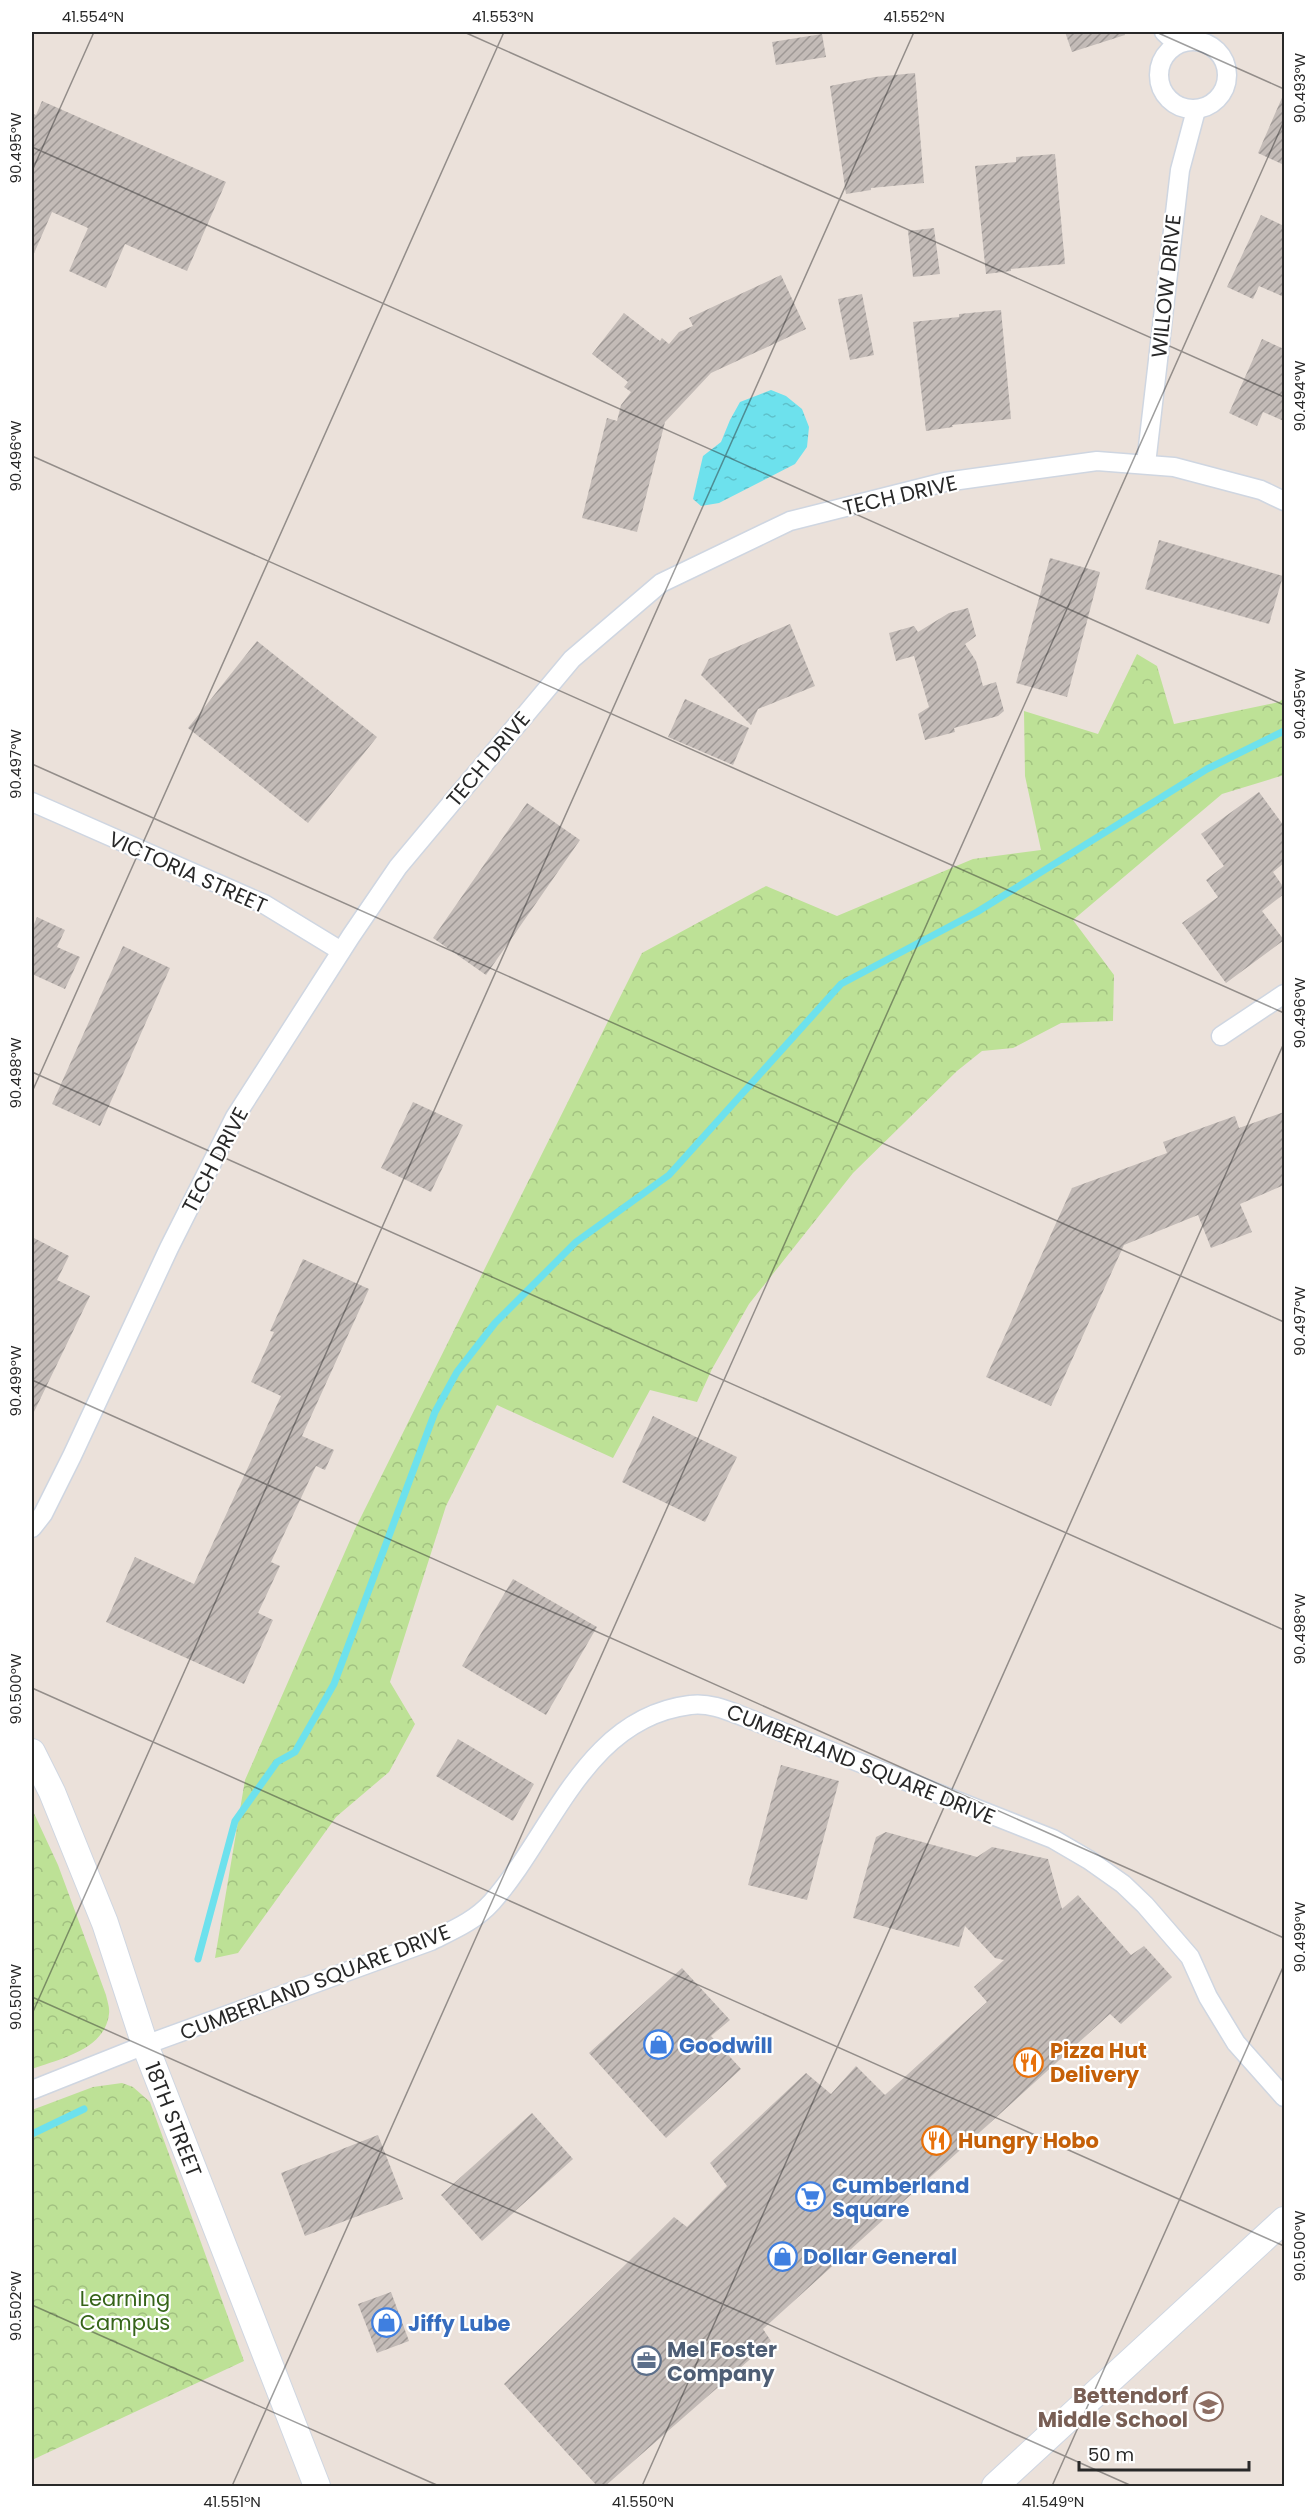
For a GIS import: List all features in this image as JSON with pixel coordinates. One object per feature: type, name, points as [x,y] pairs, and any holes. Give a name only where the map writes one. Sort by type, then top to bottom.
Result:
[{"type":"street","points":[[1171,38],[1210,45],[1225,60],[1227,82],[1216,102],[1196,110],[1184,109],[1173,104],[1165,95],[1160,85],[1159,73],[1171,38]]},
{"type":"street","name":"WILLOW DRIVE","points":[[1146,464],[1180,170],[1196,110]]},
{"type":"street","name":"TECH DRIVE","points":[[32,1528],[43,1514],[72,1456],[174,1238],[235,1117],[341,951],[398,867],[572,659],[661,583],[790,521],[936,484],[1097,461],[1174,466],[1261,489],[1284,501]]},
{"type":"street","name":"VICTORIA STREET","points":[[32,802],[264,904],[341,951]]},
{"type":"street","points":[[1221,1036],[1284,994]]},
{"type":"street","name":"CUMBERLAND SQUARE DRIVE","points":[[32,2090],[431,1941],[462,1926],[492,1902],[576,1781],[611,1739],[626,1728],[656,1714],[691,1704],[717,1707],[747,1718],[1053,1839],[1089,1860],[1123,1884],[1145,1905],[1190,1957],[1208,1997],[1236,2043],[1284,2097]]},
{"type":"street","name":"18TH STREET","points":[[32,1752],[52,1792],[105,1923],[145,2046],[317,2487]]},
{"type":"street","points":[[994,2487],[1284,2220]]},
{"type":"green space","points":[[1137,654],[1157,666],[1174,724],[1279,702],[1284,698],[1284,775],[1222,794],[1073,920],[1114,975],[1113,1021],[1061,1023],[1013,1048],[982,1051],[957,1071],[853,1173],[749,1304],[712,1369],[697,1402],[650,1390],[613,1458],[497,1405],[446,1506],[390,1682],[415,1724],[389,1772],[336,1817],[238,1953],[215,1958],[245,1780],[355,1529],[642,953],[766,886],[837,916],[973,859],[1041,850],[1025,776],[1024,711],[1098,734]]},
{"type":"green space","points":[[32,1809],[58,1865],[106,1995],[109,2012],[106,2026],[90,2045],[67,2057],[32,2069]]},
{"type":"green space","name":"Learning Campus","points":[[122,2083],[133,2087],[150,2102],[244,2361],[32,2460],[32,2110],[93,2087]]},
{"type":"water","points":[[771,390],[786,396],[802,409],[809,427],[807,447],[795,464],[719,503],[701,506],[693,499],[703,456],[721,442],[740,402]]},
{"type":"building","points":[[1065,32],[1124,32],[1125,35],[1072,52]]},
{"type":"building","points":[[822,34],[826,57],[776,65],[772,42]]},
{"type":"building","points":[[915,73],[924,183],[871,188],[871,190],[846,194],[830,86],[875,77]]},
{"type":"building","points":[[1284,93],[1284,165],[1258,153]]},
{"type":"building","points":[[42,101],[226,182],[187,271],[125,244],[106,288],[69,271],[88,228],[52,212],[32,258],[32,113],[36,115]]},
{"type":"building","points":[[1055,154],[1065,264],[1011,269],[1011,271],[986,274],[975,166],[1016,162],[1016,157]]},
{"type":"building","points":[[1261,215],[1284,226],[1284,297],[1259,286],[1253,299],[1227,287]]},
{"type":"building","points":[[934,228],[940,274],[913,277],[908,231]]},
{"type":"building","points":[[781,275],[806,329],[711,373],[665,422],[637,532],[582,518],[607,418],[617,421],[621,405],[631,392],[624,387],[628,382],[592,354],[624,313],[660,341],[662,338],[669,344],[679,332],[693,326],[689,318]]},
{"type":"building","points":[[862,294],[874,355],[850,360],[838,299]]},
{"type":"building","points":[[1001,310],[1011,419],[952,425],[953,427],[926,431],[913,322]]},
{"type":"building","points":[[1262,339],[1284,349],[1284,421],[1263,412],[1257,426],[1229,413]]},
{"type":"building","points":[[1159,540],[1283,576],[1269,624],[1145,589]]},
{"type":"building","points":[[1050,558],[1100,572],[1067,697],[1016,683]]},
{"type":"building","points":[[968,608],[976,636],[965,644],[976,661],[983,686],[996,682],[1004,711],[998,716],[954,728],[955,732],[925,740],[918,714],[929,707],[914,656],[896,661],[889,633],[914,626],[918,632],[949,613]]},
{"type":"building","points":[[790,624],[815,686],[758,709],[751,725],[701,675],[709,659]]},
{"type":"building","points":[[257,641],[377,737],[308,823],[188,728]]},
{"type":"building","points":[[685,699],[749,728],[733,765],[668,737]]},
{"type":"building","points":[[1259,792],[1284,826],[1284,863],[1273,872],[1284,888],[1284,894],[1262,911],[1284,940],[1226,983],[1182,923],[1218,897],[1206,880],[1224,866],[1201,834]]},
{"type":"building","points":[[527,803],[580,840],[486,975],[433,938]]},
{"type":"building","points":[[37,917],[65,930],[57,947],[80,957],[65,989],[32,974],[32,929]]},
{"type":"building","points":[[123,946],[170,968],[100,1126],[52,1104]]},
{"type":"building","points":[[413,1102],[463,1125],[431,1192],[381,1168]]},
{"type":"building","points":[[1284,1112],[1284,1185],[1240,1204],[1252,1232],[1211,1248],[1198,1215],[1124,1245],[1051,1406],[986,1377],[1072,1188],[1167,1153],[1163,1142],[1235,1116],[1239,1128]]},
{"type":"building","points":[[32,1237],[69,1256],[57,1280],[90,1296],[32,1416]]},
{"type":"building","points":[[303,1259],[369,1289],[302,1436],[334,1450],[325,1470],[316,1466],[271,1562],[280,1566],[258,1613],[273,1620],[244,1684],[106,1622],[135,1557],[194,1584],[281,1396],[251,1382],[274,1332],[270,1331]]},
{"type":"building","points":[[653,1416],[737,1457],[705,1522],[622,1482]]},
{"type":"building","points":[[513,1579],[597,1627],[546,1715],[462,1666]]},
{"type":"building","points":[[458,1739],[534,1784],[513,1821],[436,1776]]},
{"type":"building","points":[[781,1765],[839,1781],[807,1900],[748,1885]]},
{"type":"building","name":"Cumberland Square","points":[[886,1832],[977,1857],[992,1847],[1048,1859],[1062,1909],[1078,1895],[1131,1955],[1144,1946],[1172,1977],[1121,2024],[1110,2014],[763,2329],[771,2341],[604,2487],[598,2487],[504,2384],[674,2217],[687,2227],[727,2186],[710,2163],[806,2073],[831,2094],[856,2066],[885,2095],[987,2002],[974,1987],[1004,1960],[995,1958],[965,1926],[959,1947],[853,1918],[876,1837]]},
{"type":"building","name":"Goodwill","points":[[682,1968],[730,2020],[711,2036],[741,2069],[666,2138],[589,2053]]},
{"type":"building","points":[[532,2113],[573,2159],[482,2241],[441,2195]]},
{"type":"building","points":[[378,2135],[403,2199],[305,2236],[281,2173]]},
{"type":"building","points":[[391,2292],[409,2341],[377,2353],[358,2304]]},
{"type":"waterway","points":[[198,1959],[235,1821],[277,1762],[295,1752],[334,1684],[435,1412],[457,1372],[495,1323],[576,1242],[669,1175],[841,984],[977,912],[1207,769],[1284,731]]},
{"type":"waterway","points":[[32,2134],[84,2109]]},
{"type":"place","name":"Goodwill","points":[[658,2045]]},
{"type":"place","name":"Pizza Hut Delivery","points":[[1029,2062]]},
{"type":"place","name":"Hungry Hobo","points":[[937,2140]]},
{"type":"place","name":"Cumberland Square","points":[[811,2197]]},
{"type":"place","name":"Dollar General","points":[[782,2256]]},
{"type":"place","name":"Jiffy Lube","points":[[387,2323]]},
{"type":"place","name":"Mel Foster Company","points":[[646,2361]]},
{"type":"place","name":"Bettendorf Middle School","points":[[1209,2407]]}]
